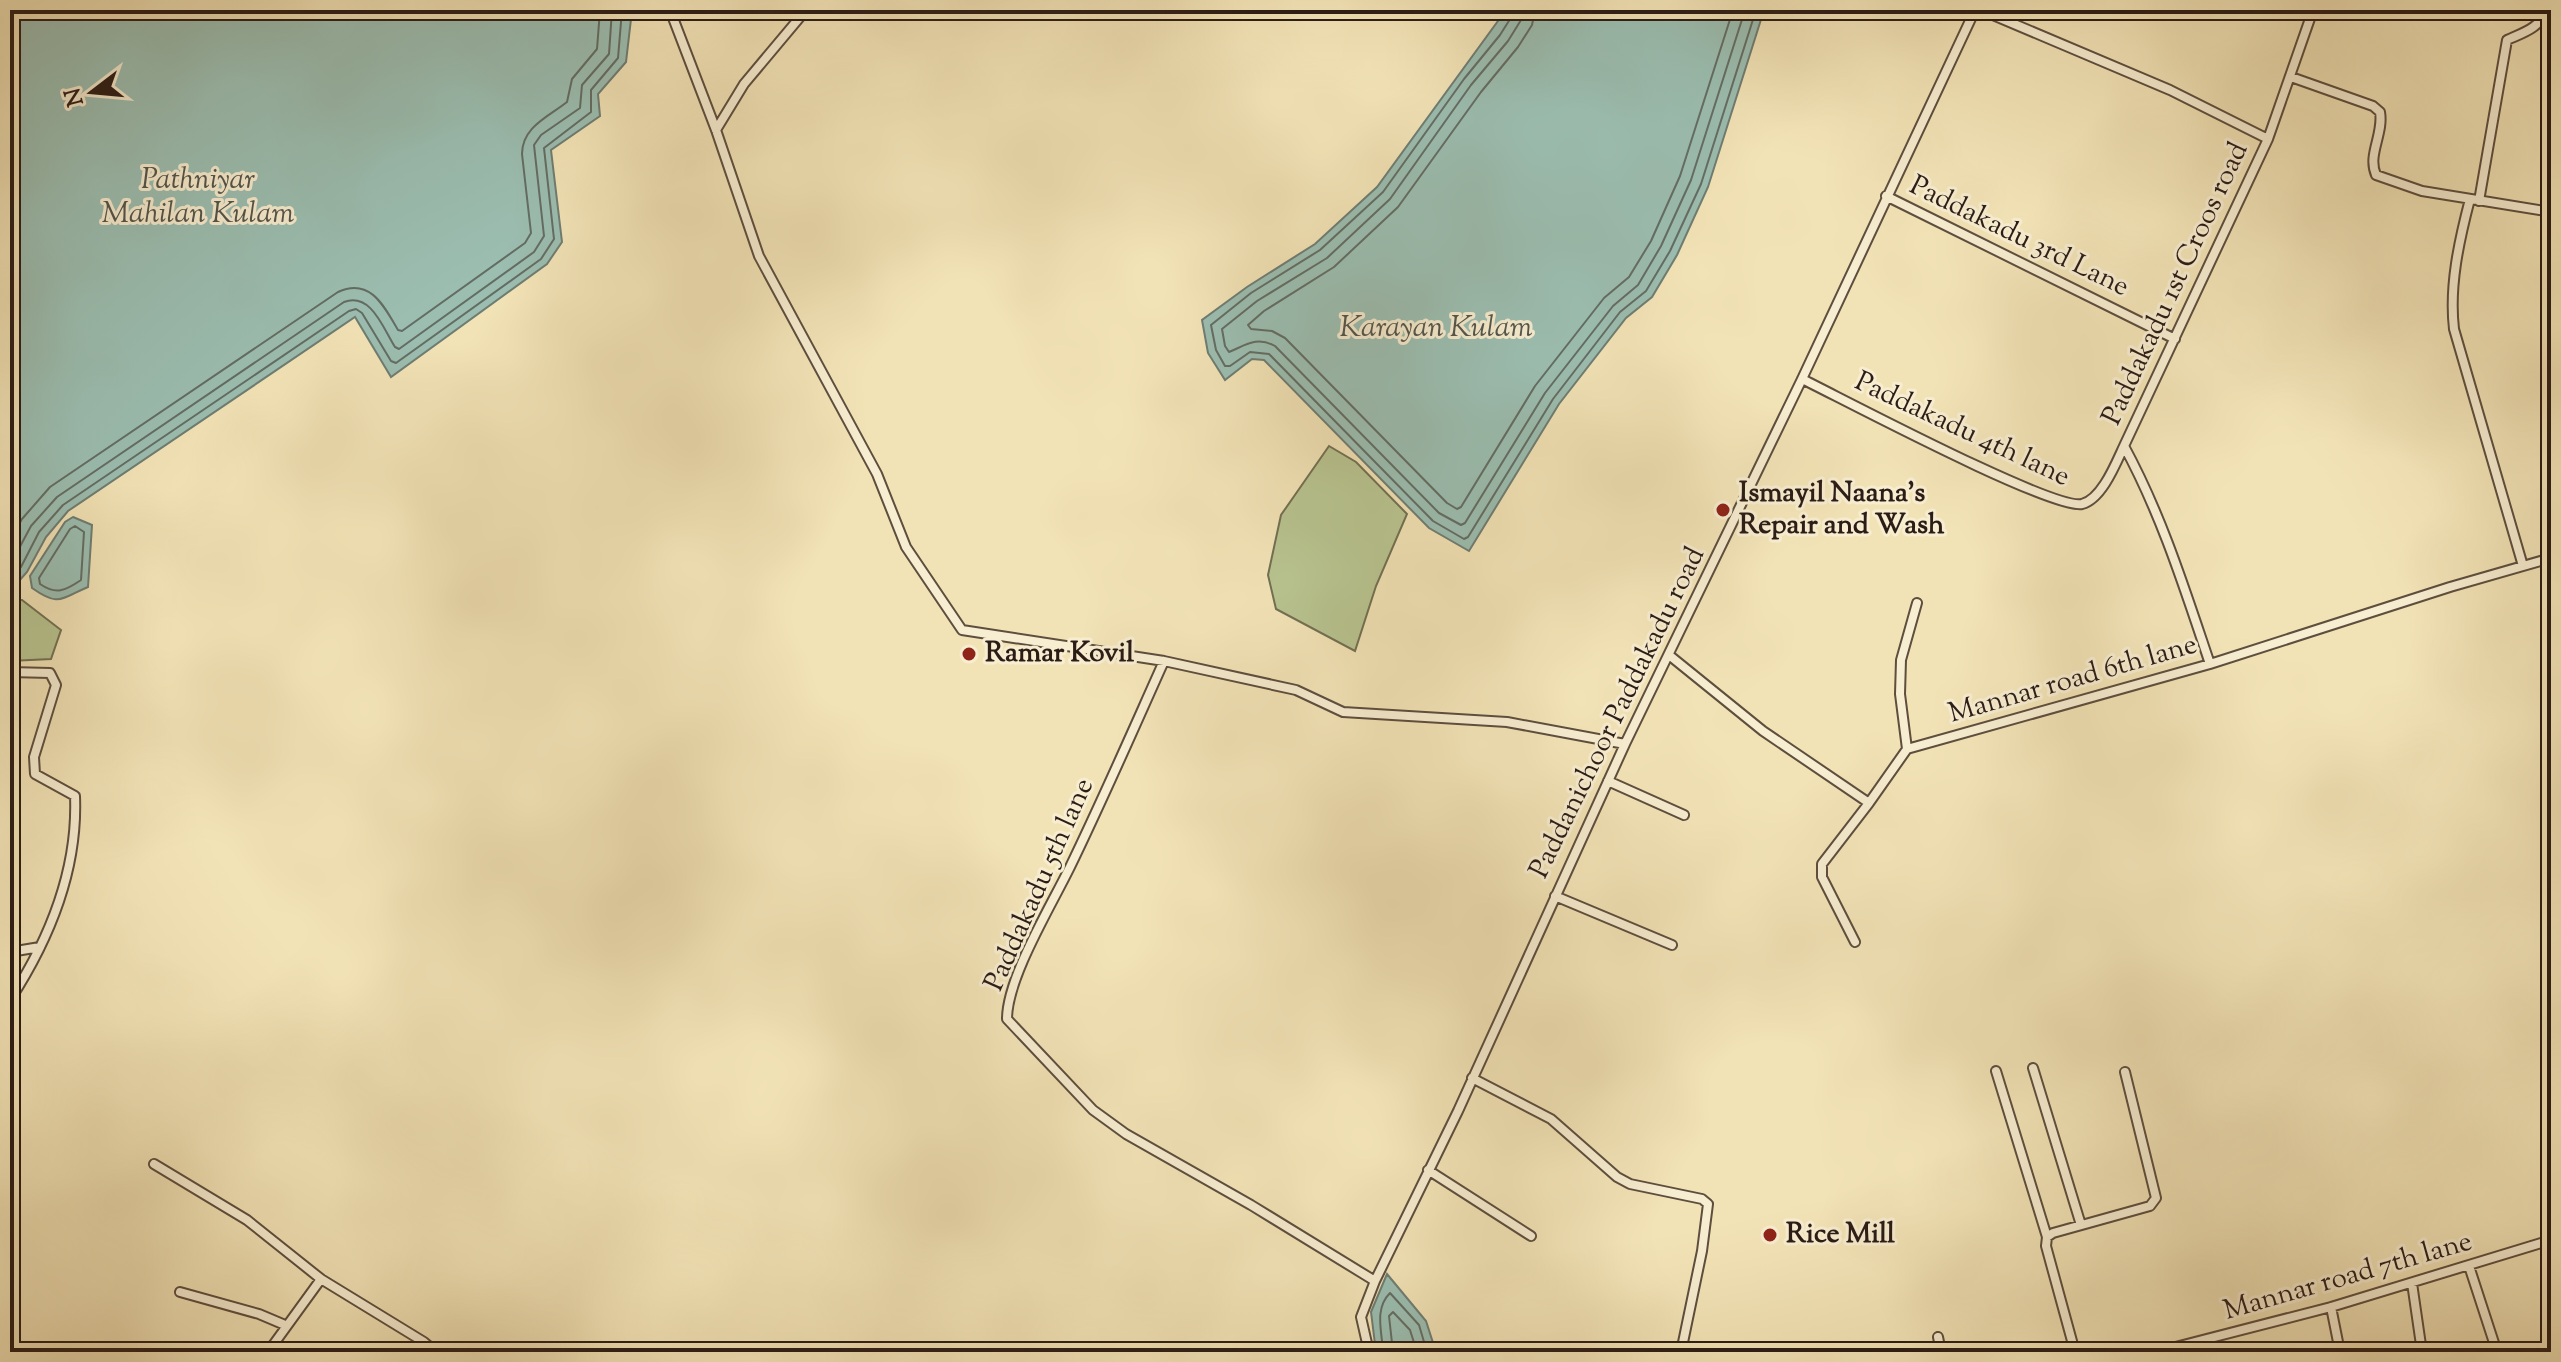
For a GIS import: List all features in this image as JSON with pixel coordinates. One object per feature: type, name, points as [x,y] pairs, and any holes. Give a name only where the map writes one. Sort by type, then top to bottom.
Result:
[{"type":"street","points":[[670,10],[716,130],[759,256],[877,474],[906,547],[962,630],[1164,661],[1296,690],[1343,712],[1507,722],[1625,744]]},
{"type":"street","points":[[716,130],[744,84],[806,10]]},
{"type":"street","points":[[1978,10],[2170,90],[2268,139]]},
{"type":"street","name":"Paddanichoor Paddakadu road","points":[[1369,1352],[1361,1317],[1375,1281],[1625,744],[1978,10]]},
{"type":"street","name":"Paddakadu 1st Croos road","points":[[2210,664],[2171,547],[2147,488],[2124,446],[2268,139],[2313,10]]},
{"type":"street","points":[[2523,566],[2454,329],[2451,306],[2460,237],[2474,200],[2507,40],[2536,26],[2544,17],[2545,10]]},
{"type":"street","points":[[2291,77],[2373,106],[2380,112],[2383,125],[2371,165],[2376,175],[2422,191],[2551,212]]},
{"type":"street","name":"Paddakadu 3rd Lane","points":[[1886,196],[2175,339]]},
{"type":"street","name":"Paddakadu 4th lane","points":[[1802,379],[2024,488],[2068,504],[2084,504],[2104,486],[2124,446]]},
{"type":"street","name":"Mannar road 6th lane","points":[[1907,749],[2210,664],[2551,558]]},
{"type":"street","points":[[1855,942],[1822,877],[1822,864],[1907,749],[1900,694],[1901,660],[1917,603]]},
{"type":"street","points":[[1669,655],[1763,731],[1869,803]]},
{"type":"street","name":"Paddakadu 5th lane","points":[[1164,661],[1107,790],[1021,968],[1007,1006],[1007,1019],[1093,1110],[1126,1134],[1251,1205],[1375,1281]]},
{"type":"street","points":[[10,672],[50,673],[56,685],[34,757],[35,774],[75,796],[76,819],[67,880],[35,963],[10,1000]]},
{"type":"street","points":[[1608,781],[1684,815]]},
{"type":"street","points":[[1555,896],[1672,945]]},
{"type":"street","points":[[10,952],[40,947]]},
{"type":"street","points":[[2033,1068],[2081,1225]]},
{"type":"street","points":[[1996,1071],[2047,1237],[2046,1246],[2075,1352]]},
{"type":"street","points":[[2047,1237],[2150,1206],[2156,1198],[2125,1072]]},
{"type":"street","points":[[1472,1078],[1551,1119],[1617,1177],[1630,1184],[1702,1199],[1708,1204],[1702,1251],[1681,1352]]},
{"type":"street","points":[[154,1164],[247,1220],[321,1279],[436,1352]]},
{"type":"street","points":[[1428,1170],[1531,1236]]},
{"type":"street","points":[[2548,1241],[2551,1256]]},
{"type":"street","name":"Mannar road 7th lane","points":[[2156,1352],[2331,1307],[2548,1241]]},
{"type":"street","points":[[2469,1266],[2497,1352]]},
{"type":"street","points":[[268,1352],[321,1279]]},
{"type":"street","points":[[2412,1283],[2422,1352]]},
{"type":"street","points":[[180,1292],[259,1314],[285,1325]]},
{"type":"street","points":[[2331,1307],[2340,1352]]},
{"type":"street","points":[[1938,1337],[1941,1352]]},
{"type":"green space","points":[[1329,446],[1356,462],[1407,514],[1376,586],[1355,651],[1276,609],[1268,575],[1281,515]]},
{"type":"green space","points":[[10,600],[22,600],[61,630],[51,659],[10,661]]},
{"type":"water","name":"Pathniyar Mahilan Kulam","points":[[10,10],[629,10],[631,19],[626,62],[598,94],[600,116],[551,150],[562,242],[547,264],[391,377],[355,317],[68,511],[46,537],[19,581],[10,573]]},
{"type":"water","name":"Karayan Kulam","points":[[1506,10],[1764,10],[1708,187],[1677,255],[1652,297],[1626,318],[1559,404],[1469,551],[1429,528],[1264,360],[1252,359],[1225,380],[1208,353],[1202,320],[1315,244],[1377,187]]},
{"type":"water","points":[[73,517],[92,525],[88,587],[65,598],[48,598],[32,588],[30,576],[65,522]]},
{"type":"water","points":[[1387,1274],[1426,1321],[1436,1352],[1376,1352],[1371,1312]]},
{"type":"place","name":"Ismayil Naana's Repair and Wash","points":[[1723,510]]},
{"type":"place","name":"Ramar Kovil","points":[[969,654]]},
{"type":"place","name":"Rice Mill","points":[[1770,1235]]}]
